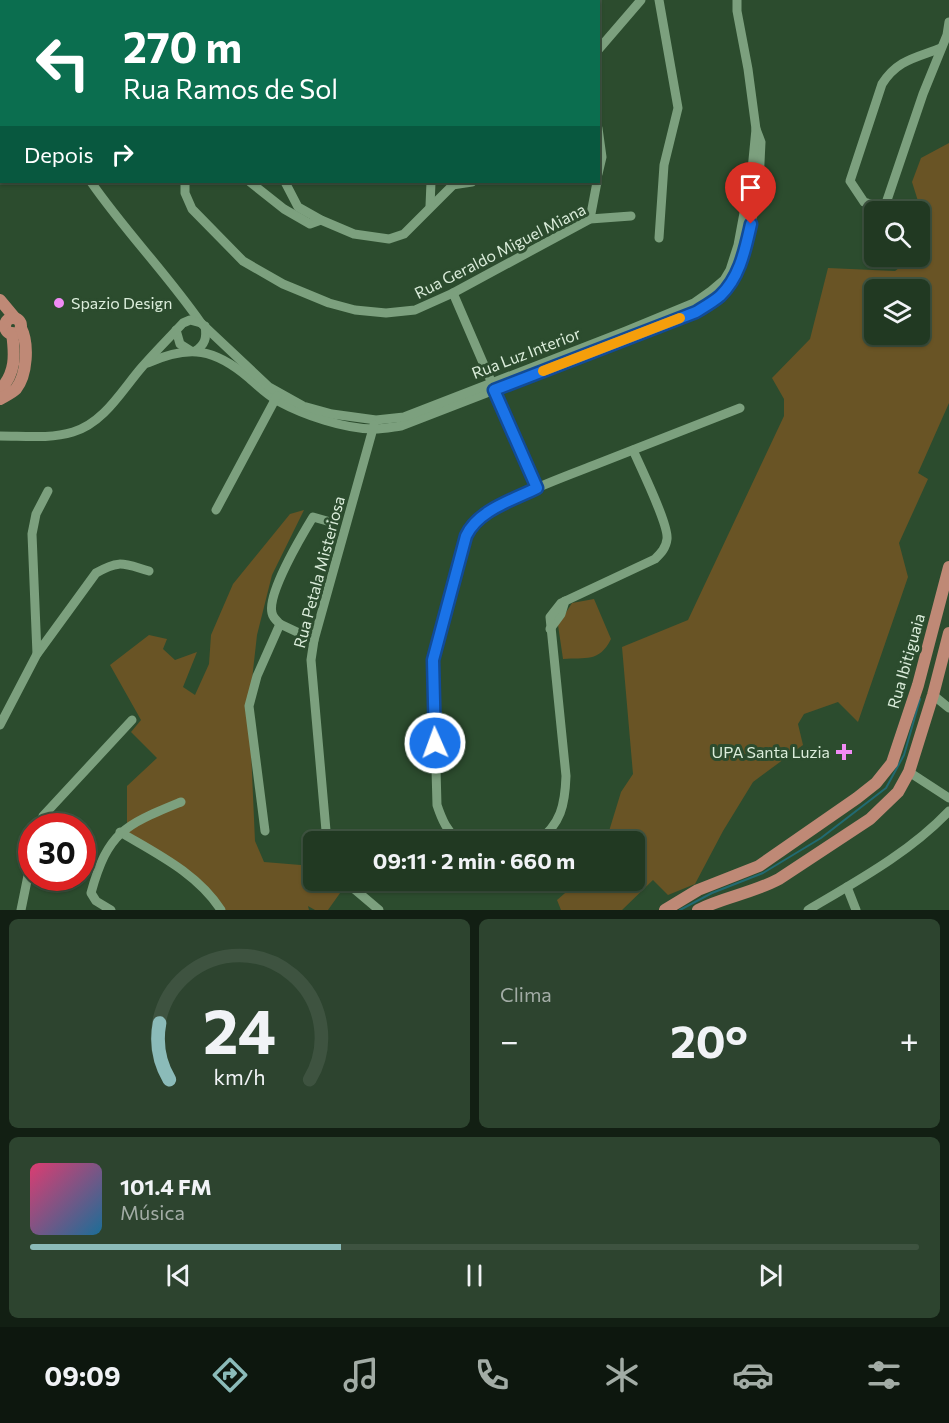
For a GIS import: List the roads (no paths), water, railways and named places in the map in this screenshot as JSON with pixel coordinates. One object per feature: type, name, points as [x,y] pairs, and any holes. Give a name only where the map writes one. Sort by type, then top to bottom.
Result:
[{"type":"main road","points":[[0,300],[10,324],[13,365],[7,381],[0,390]]},
{"type":"main road","points":[[0,399],[13,392],[21,380],[27,353],[24,335],[10,324]]},
{"type":"main road","name":"Rua Ibitiguaia","points":[[900,767],[918,685],[949,567]]},
{"type":"main road","name":"Rua Ibitiguaia","points":[[900,767],[933,695],[949,633]]},
{"type":"main road","points":[[665,910],[698,890],[759,866],[900,767]]},
{"type":"main road","points":[[698,910],[764,887],[870,819],[894,798],[900,767]]},
{"type":"street","points":[[600,48],[641,0]]},
{"type":"street","points":[[659,0],[678,108],[664,165],[659,238]]},
{"type":"street","name":"Rua Luz Interior","points":[[193,351],[217,356],[233,364],[277,397],[375,425],[492,386],[694,303],[724,280],[730,270],[756,170],[756,129],[748,69],[736,11],[737,0]]},
{"type":"street","points":[[887,201],[949,22]]},
{"type":"street","points":[[864,202],[850,181],[882,84],[890,70],[941,48]]},
{"type":"street","name":"Rua Luz Interior","points":[[93,183],[203,325],[277,397]]},
{"type":"street","name":"Rua Geraldo Miguel Miana","points":[[185,183],[185,193],[192,209],[243,261],[283,284],[329,303],[355,310],[386,313],[415,310],[453,293],[590,219],[631,216]]},
{"type":"street","points":[[251,183],[284,209],[310,224],[321,220]]},
{"type":"street","points":[[286,183],[298,207],[321,220],[354,234],[389,239],[404,234],[454,183]]},
{"type":"street","points":[[430,206],[431,183]]},
{"type":"street","points":[[590,219],[597,183]]},
{"type":"street","points":[[453,293],[537,488]]},
{"type":"street","points":[[188,304],[179,327],[180,344],[193,351]]},
{"type":"street","points":[[0,436],[59,436],[76,431],[100,417],[143,365],[179,327],[190,320],[203,325],[206,335],[204,343],[193,351],[143,365]]},
{"type":"street","points":[[216,510],[277,397]]},
{"type":"street","points":[[449,831],[437,805],[433,660],[470,528],[487,513],[537,488],[740,408]]},
{"type":"street","name":"Rua Petala Misteriosa","points":[[326,831],[311,660],[314,639],[375,425]]},
{"type":"street","points":[[548,831],[555,824],[565,799],[566,776],[550,617],[555,609],[565,601],[655,559],[664,550],[668,538],[633,450]]},
{"type":"street","points":[[37,654],[32,534],[36,514],[48,491]]},
{"type":"street","points":[[314,639],[280,624],[271,612],[272,602],[290,556],[313,517],[334,523]]},
{"type":"street","points":[[0,725],[37,654],[96,573],[119,563],[148,571]]},
{"type":"street","points":[[265,831],[249,706],[257,676],[280,624]]},
{"type":"street","points":[[933,695],[949,708]]},
{"type":"street","points":[[47,813],[132,720]]},
{"type":"street","points":[[900,767],[949,798]]},
{"type":"street","points":[[111,910],[96,902],[91,893],[106,849],[120,832],[138,819],[181,802]]},
{"type":"street","points":[[808,910],[902,853],[931,830],[949,811]]},
{"type":"street","points":[[120,832],[183,869],[213,897],[221,910]]},
{"type":"street","points":[[847,887],[856,910]]},
{"type":"street","points":[[21,910],[25,891]]},
{"type":"street","points":[[357,891],[379,910]]},
{"type":"waterway","points":[[680,910],[712,893],[763,873],[821,838],[886,788],[904,755],[920,699]]},
{"type":"place","name":"Spazio Design","points":[[59,303]]},
{"type":"place","name":"UPA Santa Luzia","points":[[844,752]]}]
